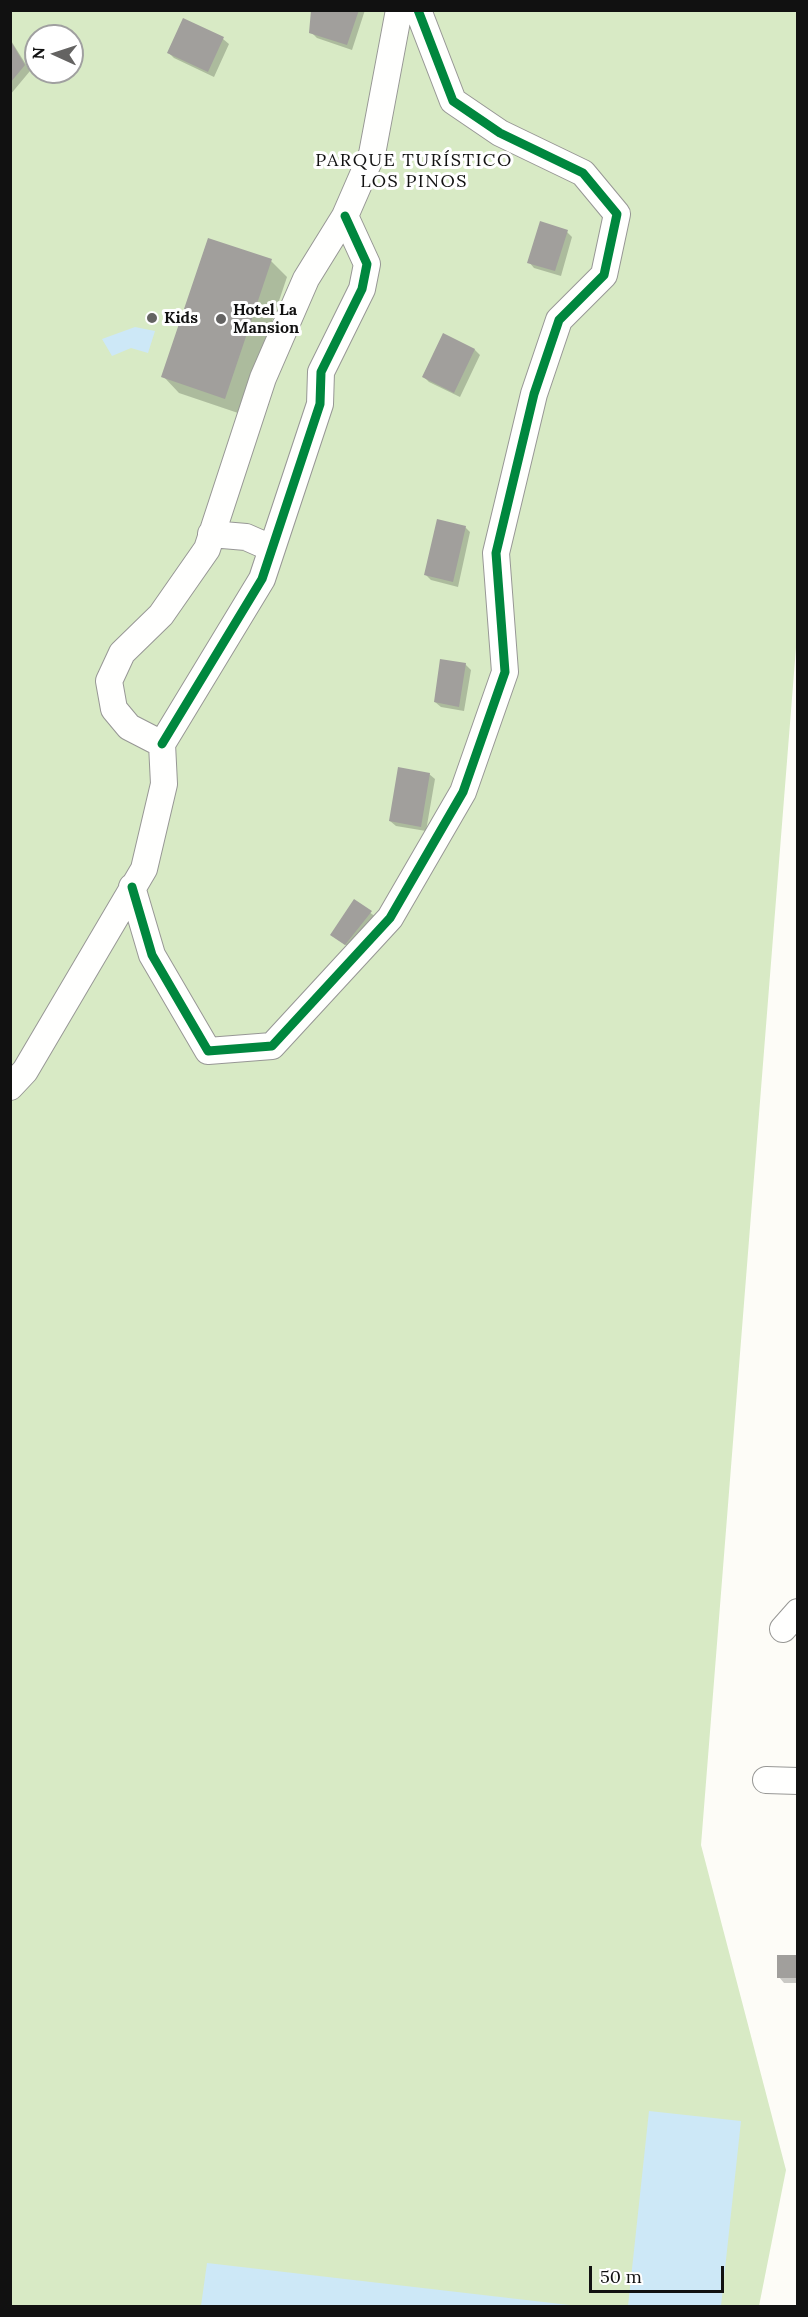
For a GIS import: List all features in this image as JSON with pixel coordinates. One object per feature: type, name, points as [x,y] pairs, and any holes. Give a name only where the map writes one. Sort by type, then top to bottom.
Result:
[{"type":"street","points":[[162,744],[129,727],[114,709],[109,681],[122,653],[161,615],[207,549],[263,378],[306,279],[345,216],[372,154],[399,10]]},
{"type":"street","points":[[132,887],[152,955],[208,1051],[272,1046],[390,918],[463,792],[505,672],[496,553],[534,394],[559,320],[604,275],[617,214],[583,173],[501,133],[453,101],[418,10]]},
{"type":"street","points":[[10,1087],[25,1071],[144,869],[164,784],[162,744],[262,579],[320,404],[321,372],[362,289],[367,264],[345,216]]},
{"type":"street","points":[[211,534],[246,537],[272,548]]},
{"type":"street","points":[[766,1780],[798,1781]]},
{"type":"green space","points":[[11,11],[797,11],[797,635],[701,1845],[786,2170],[759,2306],[11,2306]]},
{"type":"water","points":[[135,327],[155,331],[148,353],[131,348],[112,356],[102,339]]},
{"type":"water","points":[[649,2111],[741,2121],[721,2306],[628,2306]]},
{"type":"water","points":[[207,2263],[578,2306],[201,2306]]},
{"type":"building","points":[[311,10],[359,10],[347,45],[309,33]]},
{"type":"building","points":[[183,18],[224,37],[208,72],[167,53]]},
{"type":"building","points":[[10,40],[24,66],[10,83]]},
{"type":"building","points":[[540,221],[568,230],[555,271],[527,263]]},
{"type":"building","points":[[208,238],[272,259],[225,399],[161,377]]},
{"type":"building","points":[[443,333],[475,349],[454,393],[422,377]]},
{"type":"building","points":[[437,519],[466,526],[453,582],[424,575]]},
{"type":"building","points":[[440,659],[466,663],[459,707],[434,702]]},
{"type":"building","points":[[398,767],[430,773],[421,827],[389,821]]},
{"type":"building","points":[[354,899],[372,911],[345,945],[330,935]]},
{"type":"building","points":[[777,1955],[798,1955],[798,1978],[777,1978]]},
{"type":"cycle path","points":[[132,887],[152,955],[208,1051],[272,1046],[390,918],[463,792],[505,672],[496,553],[534,394],[559,320],[604,275],[617,214],[583,173],[500,133],[453,101],[418,10]]},
{"type":"cycle path","points":[[162,744],[262,579],[320,404],[321,372],[362,289],[367,264],[345,216]]},
{"type":"place","name":"Kids","points":[[152,318]]},
{"type":"place","name":"Hotel La Mansion","points":[[221,319]]},
{"type":"district","name":"PARQUE TURÍSTICO LOS PINOS","points":[[414,171]]}]
